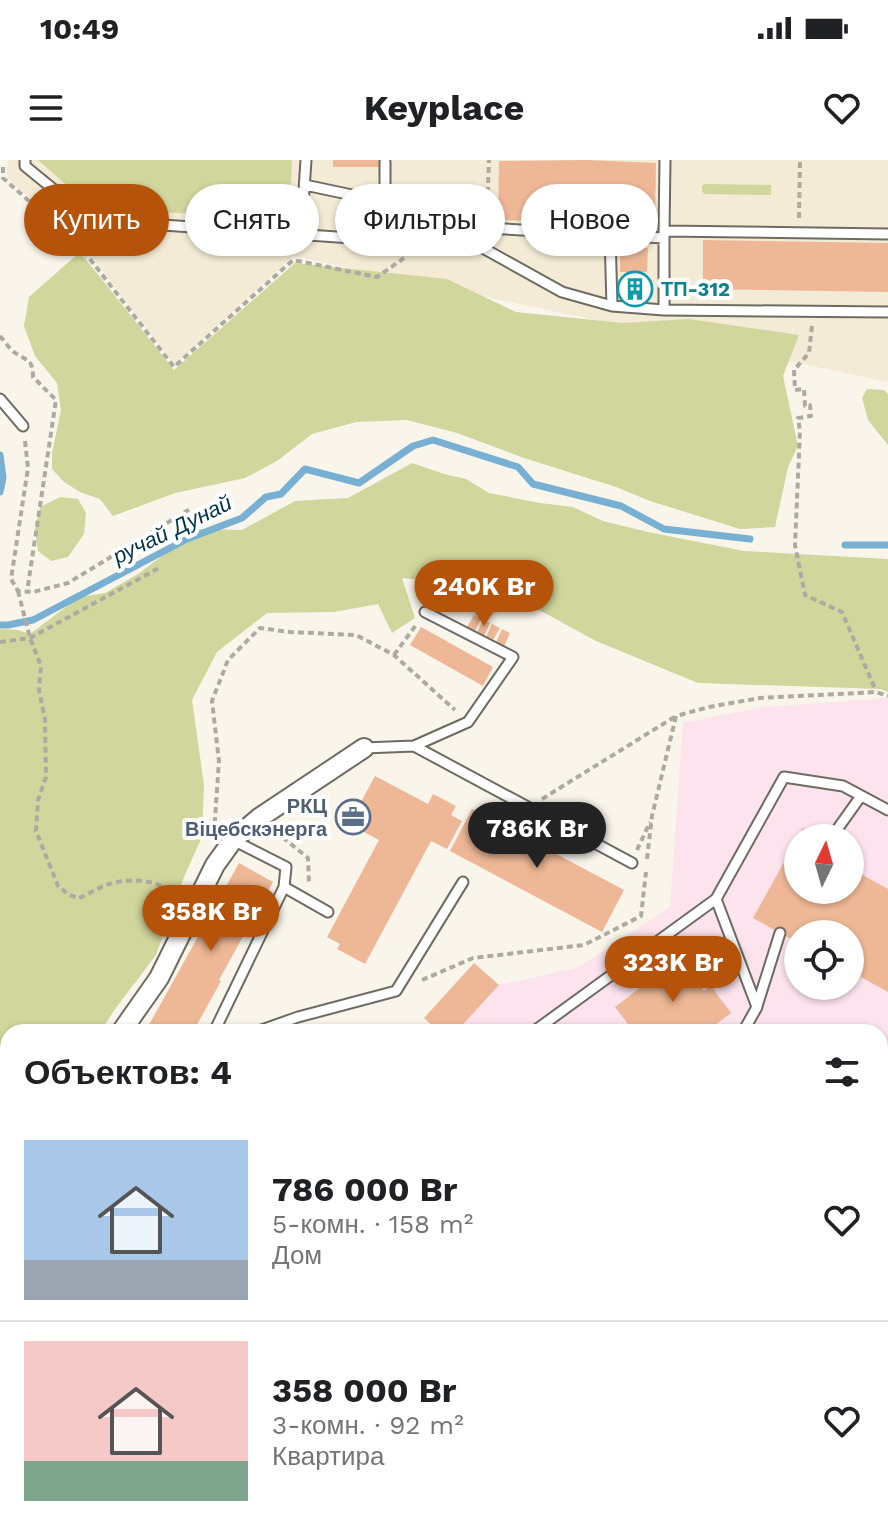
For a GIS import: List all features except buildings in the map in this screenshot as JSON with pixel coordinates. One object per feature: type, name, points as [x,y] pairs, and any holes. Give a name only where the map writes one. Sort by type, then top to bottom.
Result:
[{"type":"street","points":[[127,1024],[159,978],[215,865],[233,840],[259,818],[364,748]]},
{"type":"lane","points":[[25,160],[25,166],[91,220],[185,227]]},
{"type":"lane","points":[[305,184],[306,160]]},
{"type":"lane","points":[[664,310],[665,160]]},
{"type":"lane","points":[[385,162],[385,184]]},
{"type":"lane","points":[[658,235],[888,234]]},
{"type":"lane","points":[[497,256],[562,292],[612,306],[664,310],[888,312]]},
{"type":"lane","points":[[611,256],[612,306]]},
{"type":"lane","points":[[0,399],[23,426]]},
{"type":"lane","points":[[364,748],[414,746],[468,722],[513,657],[425,612]]},
{"type":"lane","points":[[414,746],[632,863]]},
{"type":"lane","points":[[544,1024],[716,899],[784,777],[843,786],[888,810]]},
{"type":"lane","points":[[841,824],[861,796]]},
{"type":"lane","points":[[218,1024],[284,887],[286,867],[233,840]]},
{"type":"lane","points":[[278,1024],[396,991],[463,882]]},
{"type":"lane","points":[[284,887],[328,912]]},
{"type":"lane","points":[[716,899],[757,1007]]},
{"type":"lane","points":[[747,1024],[757,1007],[780,933]]},
{"type":"path","points":[[488,184],[489,160]]},
{"type":"path","points":[[799,233],[800,160]]},
{"type":"path","points":[[3,167],[3,178],[79,245],[174,367],[293,260],[377,277],[408,256]]},
{"type":"path","points":[[814,311],[809,353],[794,370],[795,390],[804,389],[805,406],[810,405],[811,416],[798,418],[795,545],[805,595],[842,612],[876,692]]},
{"type":"path","points":[[0,336],[13,352],[27,359],[33,367],[33,377],[56,400],[27,592]]},
{"type":"path","points":[[23,426],[28,468],[11,579],[18,591],[41,666],[39,690],[45,719],[46,777],[38,800],[36,831],[58,886],[69,895],[79,898],[110,883],[154,883],[169,888],[192,913]]},
{"type":"path","points":[[18,591],[33,592],[68,583],[190,509]]},
{"type":"path","points":[[0,642],[30,638],[159,568]]},
{"type":"path","points":[[394,655],[425,612]]},
{"type":"path","points":[[215,865],[213,822],[219,761],[212,701],[228,660],[260,628],[356,635],[394,655],[468,722]]},
{"type":"path","points":[[529,807],[676,716],[760,698],[876,692],[888,696]]},
{"type":"path","points":[[396,991],[473,958],[584,945],[641,916],[652,816],[676,716]]},
{"type":"path","points":[[632,863],[652,816]]},
{"type":"shaded area","points":[[8,160],[888,160],[888,382],[293,256],[175,365],[91,256],[169,256],[169,184],[24,184],[24,193],[7,178]]},
{"type":"shaded area","points":[[888,698],[888,1024],[463,1024],[499,985],[577,968],[670,907],[683,723],[764,707]]},
{"type":"green space","points":[[38,160],[292,160],[291,184],[185,184],[185,213],[169,213],[169,184],[65,184]]},
{"type":"green space","points":[[771,185],[771,195],[705,194],[702,186]]},
{"type":"green space","points":[[75,256],[83,256],[174,370],[295,263],[447,279],[516,312],[623,323],[689,319],[799,335],[783,376],[798,446],[788,467],[775,527],[740,529],[457,433],[407,420],[356,422],[312,434],[277,461],[245,478],[175,493],[113,516],[100,499],[64,482],[52,469],[52,453],[61,410],[57,383],[35,356],[24,326],[29,297]]},
{"type":"green space","points":[[867,389],[884,390],[888,394],[888,445],[868,420],[862,398]]},
{"type":"green space","points":[[412,463],[466,479],[489,493],[573,507],[603,521],[648,532],[744,551],[888,559],[888,692],[880,689],[698,683],[596,641],[541,611],[477,586],[402,578],[415,618],[392,633],[378,604],[334,612],[267,613],[217,652],[192,700],[204,785],[202,837],[156,955],[105,1024],[0,1024],[0,629],[30,634],[79,597],[105,593],[138,574],[198,529],[242,530],[295,501],[348,498]]},
{"type":"green space","points":[[60,497],[78,499],[86,513],[84,534],[68,557],[51,561],[38,551],[35,529],[40,507]]},
{"type":"waterway","name":"ручай Дунай","points":[[0,625],[33,620],[187,539],[242,518],[266,497],[281,494],[305,469],[359,483],[413,446],[433,440],[518,467],[533,484],[621,506],[664,529],[750,539]]},
{"type":"waterway","name":"ручай Дунай","points":[[0,455],[3,478],[0,492]]},
{"type":"waterway","name":"ручай Дунай","points":[[845,545],[888,545]]},
{"type":"place","name":"ТП-312","points":[[635,289]]},
{"type":"place","name":"РКЦ Віцебскэнерга","points":[[353,817]]}]
